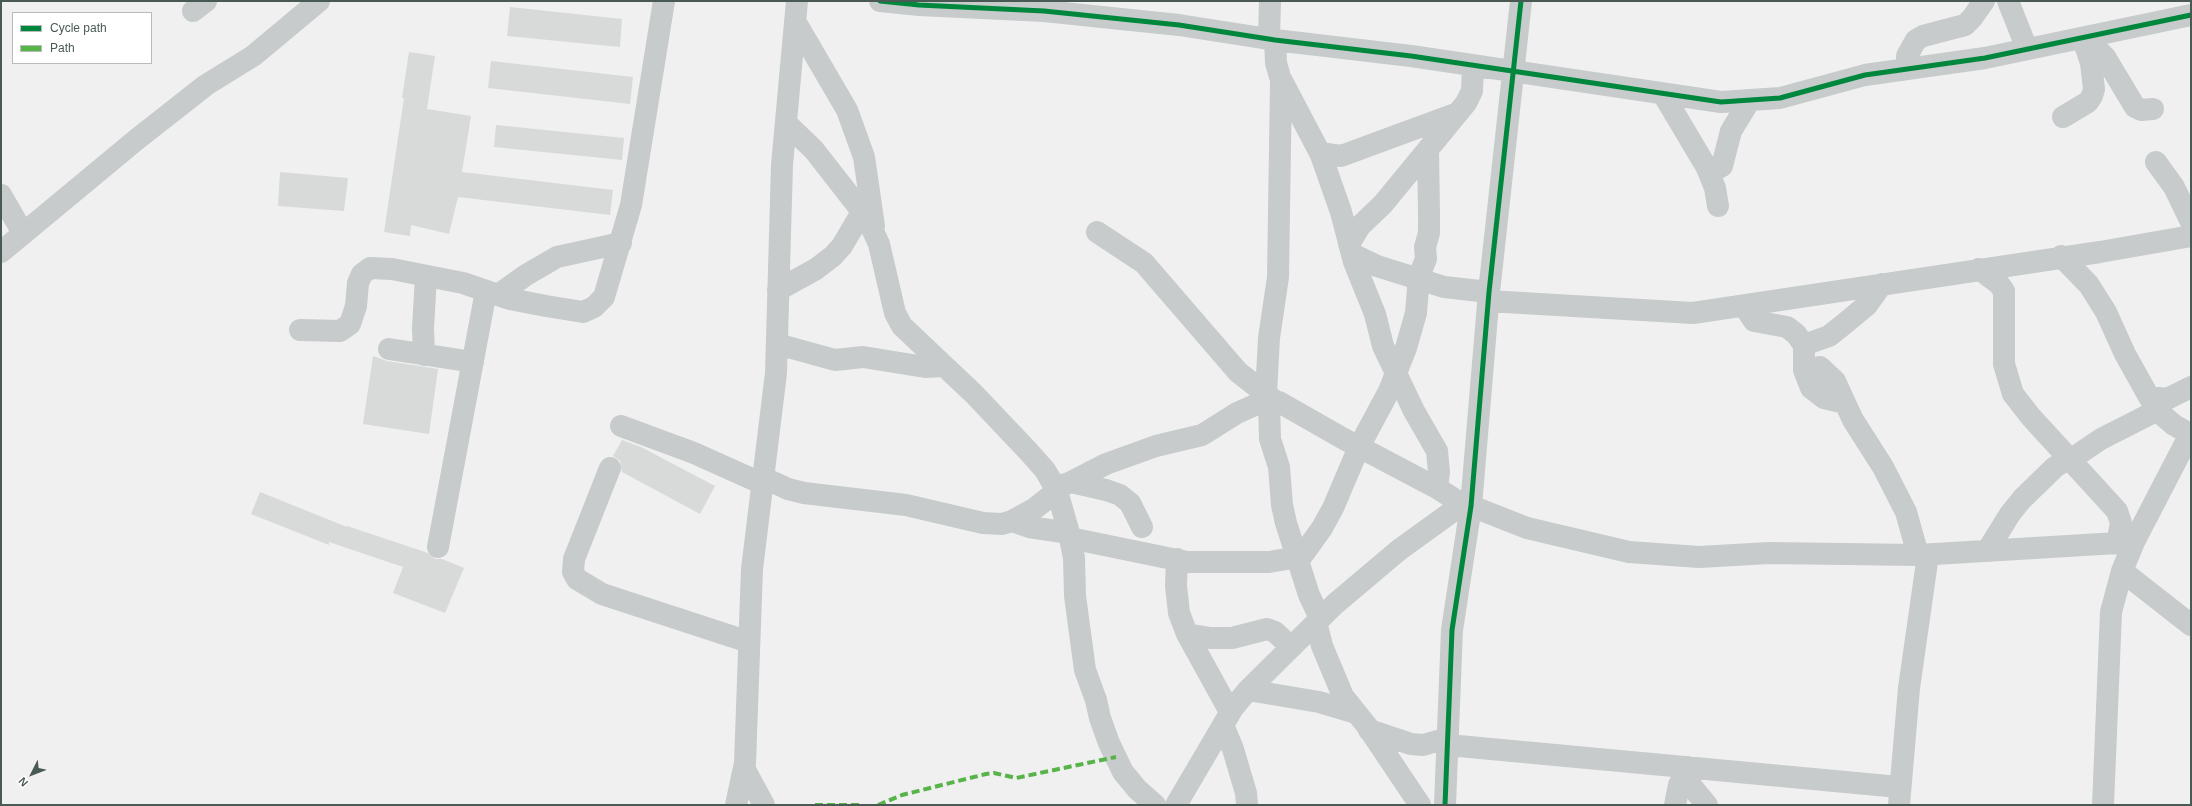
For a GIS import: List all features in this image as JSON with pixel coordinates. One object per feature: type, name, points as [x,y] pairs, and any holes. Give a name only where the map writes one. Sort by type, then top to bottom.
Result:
[{"type":"street","points":[[1,252],[136,140],[206,85],[252,56],[319,1]]},
{"type":"street","points":[[300,330],[340,330],[350,324],[356,306],[358,283],[362,274],[370,268],[392,269],[426,277],[463,283],[492,293],[571,311],[583,312],[594,307],[604,297],[631,205],[664,1]]},
{"type":"street","points":[[880,1],[1044,6],[1272,40],[1410,56],[1721,102],[1780,98],[1865,75],[1985,58],[2027,49],[2085,44],[2191,15]]},
{"type":"street","points":[[1270,1],[1272,40],[1281,81],[1320,152],[1341,212],[1350,249],[1375,314],[1383,346],[1414,411],[1437,450],[1440,472],[1437,488]]},
{"type":"street","points":[[1445,805],[1452,630],[1468,503],[1488,297],[1521,1]]},
{"type":"street","points":[[1908,69],[1907,56],[1916,40],[1923,36],[1965,25],[1984,1]]},
{"type":"street","points":[[2008,1],[2027,49]]},
{"type":"street","points":[[736,805],[744,768],[752,569],[764,481],[776,373],[782,165],[796,11]]},
{"type":"street","points":[[796,11],[848,110],[864,157],[875,235]]},
{"type":"street","points":[[2085,44],[2100,52],[2105,57],[2135,107],[2141,110],[2154,109]]},
{"type":"street","points":[[2063,117],[2084,106],[2092,96],[2094,81],[2085,44]]},
{"type":"street","points":[[1350,249],[1360,226],[1383,204],[1466,102],[1472,91],[1473,66]]},
{"type":"street","points":[[1281,81],[1278,277],[1269,338],[1270,439],[1279,467],[1282,505],[1318,620],[1332,673],[1343,696],[1369,730],[1420,805]]},
{"type":"street","points":[[1663,94],[1709,173],[1715,188],[1718,206]]},
{"type":"street","points":[[1709,173],[1722,166],[1731,131],[1750,100]]},
{"type":"street","points":[[1320,152],[1341,156],[1456,114]]},
{"type":"street","points":[[786,123],[814,150],[862,212],[879,244],[895,313],[902,326],[974,394],[1028,450],[1060,486],[1074,558],[1077,617],[1085,670],[1109,743],[1123,772],[1137,789],[1155,805]]},
{"type":"street","points":[[1012,521],[1029,527],[1188,562],[1270,562],[1298,559],[1322,528],[1333,508],[1359,447],[1396,374],[1416,313],[1419,279],[1426,259],[1425,247],[1428,233],[1428,149]]},
{"type":"street","points":[[2156,162],[2174,187],[2191,222]]},
{"type":"street","points":[[1,195],[23,233]]},
{"type":"street","points":[[778,290],[816,269],[833,256],[842,246],[862,212]]},
{"type":"street","points":[[1097,232],[1144,263],[1238,372],[1270,399],[1437,488],[1527,528],[1630,552],[1699,557],[1769,553],[1923,555],[2125,543]]},
{"type":"street","points":[[1350,249],[1377,266],[1444,287],[1488,297],[1693,314],[2061,256],[2100,252],[2191,236]]},
{"type":"street","points":[[438,547],[473,362],[492,293],[557,257],[621,243]]},
{"type":"street","points":[[2061,256],[2089,285],[2106,312],[2125,354],[2154,404],[2174,425],[2190,433],[2125,543]]},
{"type":"street","points":[[1979,270],[2000,284],[2004,291],[2004,364],[2013,394],[2069,460],[2117,511],[2121,523],[2125,543],[2122,571],[2111,612],[2102,805]]},
{"type":"street","points":[[424,355],[423,328],[426,277]]},
{"type":"street","points":[[1804,345],[1829,336],[1867,305],[1882,284]]},
{"type":"street","points":[[1744,306],[1754,321],[1787,327],[1796,334],[1804,345],[1804,370],[1811,388],[1824,398],[1845,403]]},
{"type":"street","points":[[776,344],[835,360],[863,357],[925,367],[943,366]]},
{"type":"street","points":[[389,349],[473,362]]},
{"type":"street","points":[[1369,730],[1411,744],[1423,745],[1448,741],[1899,796],[1923,555],[1906,512],[1883,467],[1853,420],[1835,381],[1820,367]]},
{"type":"street","points":[[1988,551],[2010,514],[2022,499],[2055,467],[2069,460],[2154,404],[2191,387]]},
{"type":"street","points":[[621,426],[788,489],[804,493],[906,505],[983,523],[1002,524],[1012,521],[1034,509],[1060,486],[1106,464],[1156,446],[1202,435],[1250,407],[1270,399]]},
{"type":"street","points":[[610,468],[574,559],[573,572],[577,579],[602,594],[749,642]]},
{"type":"street","points":[[1060,486],[1106,490],[1120,496],[1130,503],[1142,527]]},
{"type":"street","points":[[1176,805],[1227,718],[1248,690],[1318,620],[1399,550],[1468,503]]},
{"type":"street","points":[[1177,560],[1176,586],[1178,606],[1187,634],[1227,718],[1233,749],[1246,794],[1247,805]]},
{"type":"street","points":[[2122,571],[2191,625]]},
{"type":"street","points":[[1187,634],[1210,638],[1232,638],[1267,629],[1278,634],[1290,647]]},
{"type":"street","points":[[1248,690],[1319,702],[1356,713]]},
{"type":"street","points":[[744,768],[764,805]]},
{"type":"street","points":[[1675,805],[1685,771]]},
{"type":"street","points":[[1685,771],[1707,805]]},
{"type":"building","points":[[510,7],[622,19],[620,47],[507,36]]},
{"type":"building","points":[[409,52],[435,56],[427,109],[471,116],[462,172],[613,190],[610,215],[458,197],[449,234],[411,225],[410,236],[384,232],[404,98],[402,98]]},
{"type":"building","points":[[491,61],[633,77],[630,104],[488,88]]},
{"type":"building","points":[[496,125],[624,138],[622,160],[494,147]]},
{"type":"building","points":[[280,172],[348,178],[344,211],[278,206]]},
{"type":"building","points":[[373,356],[387,361],[438,369],[429,434],[363,424]]},
{"type":"building","points":[[622,440],[641,447],[715,486],[700,514],[622,472],[620,461],[613,456]]},
{"type":"building","points":[[260,492],[347,527],[428,553],[435,559],[442,559],[464,568],[445,613],[393,593],[403,567],[329,542],[329,545],[251,514]]},
{"type":"marked path","points":[[878,805],[902,795],[986,774],[994,773],[1016,778],[1116,757]]},
{"type":"marked path","points":[[815,805],[860,805]]},
{"type":"cycle path","points":[[880,1],[919,5],[1044,11],[1179,25],[1275,40],[1411,56],[1721,102],[1780,98],[1865,75],[1985,58],[2191,15]]},
{"type":"cycle path","points":[[1445,805],[1452,630],[1471,506],[1489,292],[1521,1]]}]
